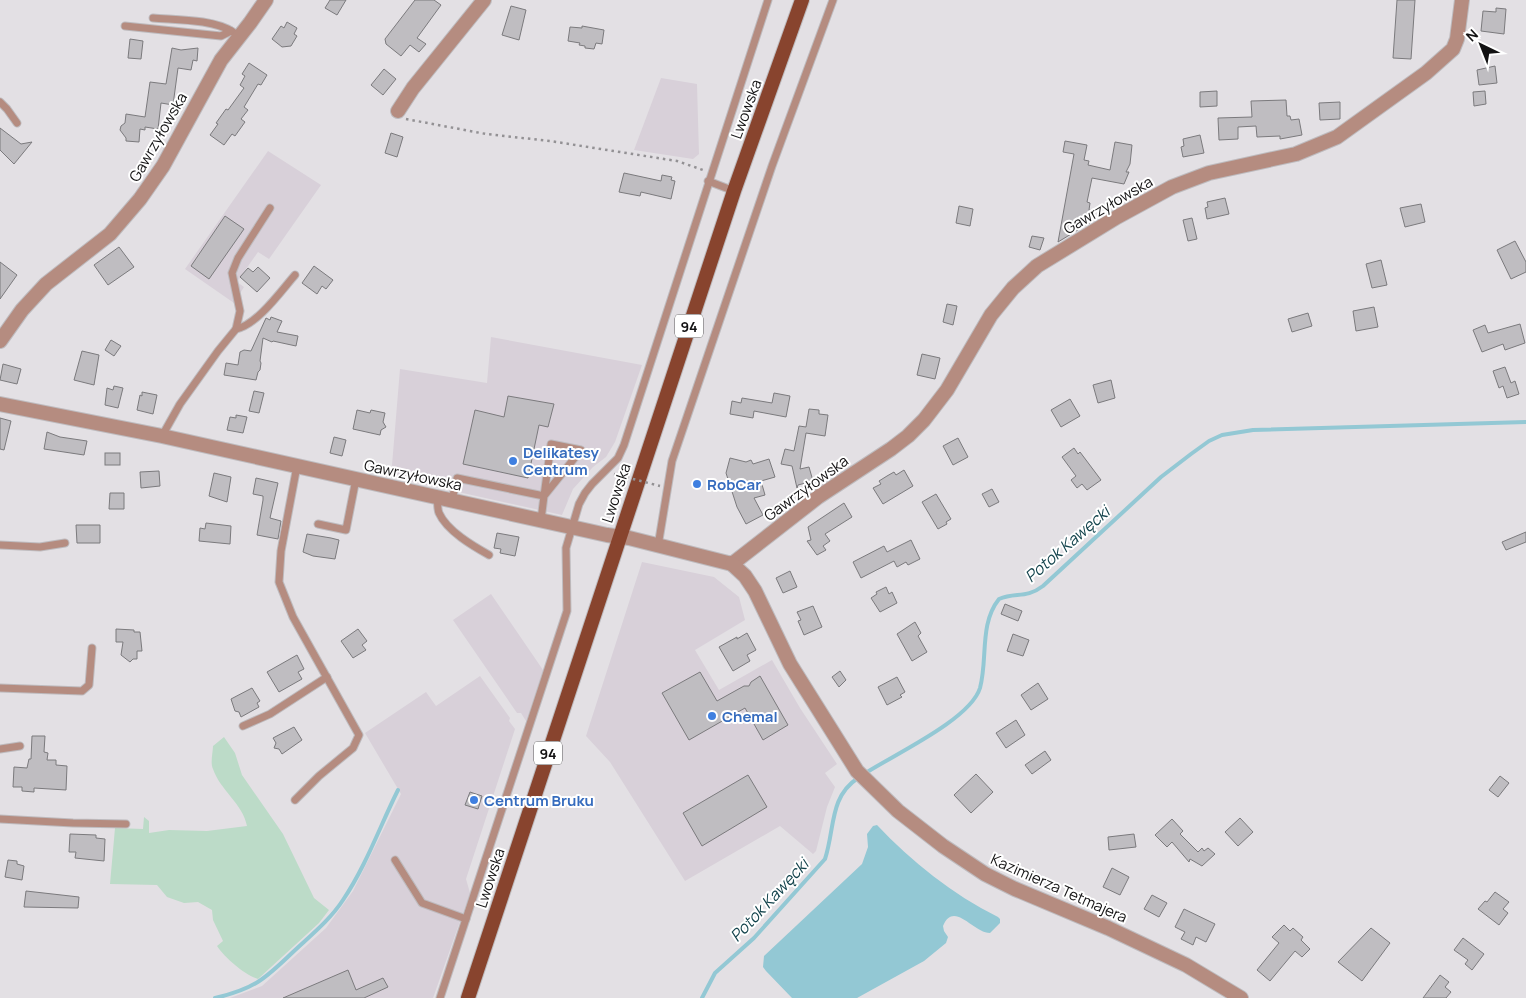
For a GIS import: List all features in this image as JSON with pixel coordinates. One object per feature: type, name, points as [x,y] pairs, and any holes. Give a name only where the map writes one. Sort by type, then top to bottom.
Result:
[{"type":"main road","name":"Lwowska","points":[[468,998],[734,191],[802,0]]},
{"type":"street","name":"Gawrzyłowska","points":[[0,342],[22,310],[46,284],[110,234],[140,199],[163,166],[235,34],[266,0]]},
{"type":"street","points":[[398,111],[413,88],[484,0]]},
{"type":"street","name":"Gawrzyłowska","points":[[0,404],[162,436],[607,536],[619,536],[732,564],[818,497],[908,436],[924,420],[947,390],[991,315],[1013,288],[1037,266],[1117,217],[1172,187],[1209,173],[1296,154],[1337,137],[1426,73],[1453,49],[1457,39],[1462,0]]},
{"type":"street","name":"Kazimierza Tetmajera","points":[[732,564],[745,576],[755,592],[790,664],[861,776],[898,811],[924,832],[985,874],[1156,951],[1195,970],[1240,998]]},
{"type":"lane","points":[[440,998],[567,611],[565,554],[571,527],[585,493],[613,464],[624,445],[768,0]]},
{"type":"lane","points":[[658,546],[672,461],[772,166],[833,0]]},
{"type":"lane","points":[[153,18],[195,22],[226,28],[235,34]]},
{"type":"lane","points":[[125,26],[221,36],[235,34]]},
{"type":"lane","points":[[0,102],[17,123]]},
{"type":"lane","points":[[708,181],[734,191]]},
{"type":"lane","points":[[162,436],[180,404],[236,329],[240,311],[232,273],[238,258],[270,208]]},
{"type":"lane","points":[[236,329],[243,328],[254,320],[296,274]]},
{"type":"lane","points":[[541,520],[544,496],[551,444],[581,450],[544,496]]},
{"type":"lane","points":[[295,800],[319,776],[353,748],[359,735],[293,616],[279,582],[280,551],[297,466]]},
{"type":"lane","points":[[452,500],[457,478],[544,496]]},
{"type":"lane","points":[[318,524],[346,530],[356,480]]},
{"type":"lane","points":[[437,497],[438,512],[450,527],[466,542],[489,555]]},
{"type":"lane","points":[[0,545],[40,547],[65,543]]},
{"type":"lane","points":[[0,688],[82,691],[89,685],[92,648]]},
{"type":"lane","points":[[243,726],[270,714],[327,677]]},
{"type":"lane","points":[[0,749],[20,746]]},
{"type":"lane","points":[[0,819],[73,824],[126,824]]},
{"type":"lane","points":[[395,860],[422,903],[466,919]]},
{"type":"path","points":[[398,111],[403,118],[411,121],[486,134],[550,141],[677,161],[711,173]]},
{"type":"path","points":[[614,474],[660,486]]},
{"type":"shaded area","points":[[661,78],[697,84],[699,154],[693,159],[634,150]]},
{"type":"shaded area","points":[[268,151],[321,185],[269,259],[258,252],[237,282],[244,287],[234,303],[185,269]]},
{"type":"shaded area","points":[[491,337],[642,365],[615,442],[606,457],[593,467],[573,489],[562,515],[391,477],[400,369],[487,383]]},
{"type":"shaded area","points":[[642,562],[714,577],[739,597],[745,620],[695,650],[719,690],[772,660],[800,708],[837,764],[825,773],[835,787],[827,807],[816,851],[813,854],[780,826],[685,881],[610,762],[586,736]]},
{"type":"shaded area","points":[[491,594],[543,670],[526,721],[521,713],[517,713],[453,620]]},
{"type":"shaded area","points":[[480,676],[510,718],[509,721],[515,729],[466,879],[470,893],[433,998],[230,998],[262,986],[326,928],[353,891],[401,794],[365,733],[426,692],[436,706]]},
{"type":"green space","points":[[224,737],[235,753],[242,775],[283,834],[314,898],[329,910],[319,923],[258,979],[236,966],[217,946],[223,941],[213,920],[212,910],[198,902],[184,903],[167,897],[157,885],[110,884],[115,828],[143,829],[144,817],[149,821],[149,833],[169,830],[207,831],[247,826],[241,811],[216,777],[212,767],[213,746]]},
{"type":"water","points":[[877,825],[904,852],[933,876],[949,888],[998,917],[1000,923],[990,933],[984,932],[953,916],[947,919],[943,926],[948,937],[946,943],[924,961],[857,998],[792,998],[763,967],[764,956],[862,864],[868,847],[867,834],[873,826]]},
{"type":"building","points":[[330,0],[346,0],[337,15],[325,8]]},
{"type":"building","points":[[415,0],[434,0],[441,5],[417,38],[426,44],[419,52],[410,45],[401,56],[386,44],[385,39]]},
{"type":"building","points":[[1397,0],[1415,0],[1411,59],[1393,58]]},
{"type":"building","points":[[511,6],[526,10],[519,40],[502,35]]},
{"type":"building","points":[[1496,8],[1506,9],[1504,34],[1481,31],[1483,11],[1496,12]]},
{"type":"building","points":[[287,22],[297,28],[294,34],[297,36],[291,46],[282,47],[272,39],[281,26],[284,28]]},
{"type":"building","points":[[582,26],[604,30],[602,44],[596,43],[594,49],[585,48],[585,46],[579,45],[580,43],[568,41],[570,27],[582,28]]},
{"type":"building","points":[[130,39],[143,41],[141,59],[128,58]]},
{"type":"building","points":[[172,48],[181,50],[198,48],[197,61],[193,60],[191,70],[178,68],[173,105],[161,103],[158,129],[145,127],[145,130],[140,129],[139,142],[126,141],[120,130],[121,126],[125,123],[126,114],[145,117],[150,82],[166,84]]},
{"type":"building","points":[[249,63],[267,75],[261,85],[258,84],[244,107],[248,110],[241,119],[245,122],[235,136],[232,134],[224,145],[210,135],[226,109],[228,110],[244,88],[240,85],[245,76],[242,74]]},
{"type":"building","points":[[1495,66],[1497,83],[1479,85],[1477,70]]},
{"type":"building","points":[[384,69],[396,79],[383,95],[371,85]]},
{"type":"building","points":[[1217,91],[1217,106],[1200,107],[1200,92]]},
{"type":"building","points":[[1485,91],[1486,104],[1474,106],[1473,92]]},
{"type":"building","points":[[1286,100],[1287,116],[1290,116],[1291,120],[1299,119],[1302,135],[1280,139],[1280,136],[1257,137],[1256,126],[1238,127],[1238,139],[1219,140],[1218,118],[1252,117],[1251,101]]},
{"type":"building","points":[[1340,102],[1340,119],[1320,120],[1319,103]]},
{"type":"building","points":[[0,128],[21,144],[32,142],[14,164],[0,150]]},
{"type":"building","points":[[391,133],[403,137],[397,157],[385,153]]},
{"type":"building","points":[[1200,135],[1204,153],[1183,157],[1181,147],[1184,146],[1183,139]]},
{"type":"building","points":[[1065,141],[1087,145],[1084,160],[1089,161],[1088,165],[1110,170],[1115,142],[1132,145],[1130,164],[1126,172],[1129,172],[1124,184],[1092,178],[1087,202],[1090,203],[1089,210],[1093,211],[1091,222],[1058,242],[1074,154],[1063,152]]},
{"type":"building","points":[[624,173],[661,181],[662,175],[672,177],[671,180],[675,181],[671,199],[641,192],[640,196],[619,192]]},
{"type":"building","points":[[1225,198],[1229,214],[1207,219],[1205,208],[1208,207],[1207,202]]},
{"type":"building","points":[[1421,204],[1425,222],[1405,227],[1400,208]]},
{"type":"building","points":[[959,206],[973,209],[970,226],[956,223]]},
{"type":"building","points":[[225,216],[244,229],[209,279],[191,266]]},
{"type":"building","points":[[1192,218],[1197,239],[1188,241],[1183,220]]},
{"type":"building","points":[[1032,236],[1044,238],[1040,250],[1029,247]]},
{"type":"building","points":[[1515,241],[1526,262],[1526,272],[1511,279],[1497,250]]},
{"type":"building","points":[[119,247],[134,267],[108,285],[94,265]]},
{"type":"building","points":[[1381,260],[1387,285],[1372,288],[1366,264]]},
{"type":"building","points":[[0,262],[17,275],[0,299]]},
{"type":"building","points":[[314,266],[333,280],[326,289],[322,286],[317,294],[302,283]]},
{"type":"building","points":[[258,267],[270,278],[257,292],[240,277],[248,268],[253,272]]},
{"type":"building","points":[[947,304],[957,306],[953,325],[943,322]]},
{"type":"building","points":[[1374,307],[1378,327],[1356,331],[1353,311]]},
{"type":"building","points":[[1308,313],[1312,326],[1292,332],[1288,319]]},
{"type":"building","points":[[271,317],[282,321],[277,332],[298,336],[296,346],[272,342],[263,338],[260,370],[256,380],[224,375],[226,363],[238,365],[240,352],[244,350],[251,351],[266,318],[270,320]]},
{"type":"building","points":[[1520,324],[1525,343],[1505,350],[1503,344],[1482,352],[1473,330],[1485,325],[1488,333]]},
{"type":"building","points":[[111,340],[121,346],[114,356],[105,350]]},
{"type":"building","points":[[82,351],[99,355],[94,385],[74,380]]},
{"type":"building","points":[[922,354],[940,358],[935,379],[917,375]]},
{"type":"building","points":[[3,364],[21,369],[17,384],[0,380]]},
{"type":"building","points":[[1505,367],[1511,383],[1515,381],[1519,394],[1507,398],[1503,386],[1499,388],[1493,371]]},
{"type":"building","points":[[1111,380],[1115,398],[1098,403],[1093,385]]},
{"type":"building","points":[[114,386],[123,388],[118,408],[105,405],[107,388],[113,390]]},
{"type":"building","points":[[254,391],[264,393],[259,413],[249,411]]},
{"type":"building","points":[[142,392],[157,395],[153,414],[137,410]]},
{"type":"building","points":[[774,393],[790,396],[786,417],[754,411],[753,418],[730,414],[732,401],[741,403],[742,398],[772,403]]},
{"type":"building","points":[[508,396],[554,404],[548,427],[539,425],[528,478],[463,464],[475,410],[504,417]]},
{"type":"building","points":[[1070,399],[1080,416],[1061,427],[1051,410]]},
{"type":"building","points":[[809,409],[819,410],[819,414],[828,415],[825,436],[806,433],[800,469],[809,467],[813,481],[798,485],[797,488],[792,466],[781,464],[785,449],[794,451],[799,426],[806,427]]},
{"type":"building","points":[[357,410],[370,413],[371,410],[385,413],[383,422],[386,427],[381,430],[380,435],[353,429]]},
{"type":"building","points":[[236,415],[247,417],[243,433],[227,430],[230,417],[236,418]]},
{"type":"building","points":[[0,418],[11,421],[4,450],[0,449]]},
{"type":"building","points":[[47,432],[60,437],[87,441],[84,455],[44,449]]},
{"type":"building","points":[[334,437],[346,440],[342,456],[330,453]]},
{"type":"building","points":[[958,438],[968,457],[953,465],[943,446]]},
{"type":"building","points":[[1074,448],[1078,454],[1080,452],[1101,480],[1087,490],[1082,484],[1077,488],[1071,480],[1076,476],[1062,457]]},
{"type":"building","points":[[105,453],[120,453],[120,465],[105,465]]},
{"type":"building","points":[[730,458],[746,462],[751,460],[753,464],[769,459],[775,477],[761,481],[765,495],[754,498],[763,515],[746,524],[737,507],[726,473]]},
{"type":"building","points":[[904,470],[913,486],[883,504],[873,488],[881,484],[879,481],[887,476],[894,472],[896,475]]},
{"type":"building","points":[[159,471],[160,486],[141,488],[140,472]]},
{"type":"building","points":[[214,473],[231,477],[227,502],[209,496]]},
{"type":"building","points":[[256,478],[278,483],[270,518],[281,521],[278,539],[257,535],[263,496],[253,494]]},
{"type":"building","points":[[992,489],[999,502],[989,507],[982,494]]},
{"type":"building","points":[[110,493],[124,493],[124,509],[109,509]]},
{"type":"building","points":[[936,494],[951,519],[946,522],[947,524],[938,529],[922,502]]},
{"type":"building","points":[[844,503],[852,517],[825,534],[830,541],[823,546],[826,550],[817,555],[807,541],[811,540],[808,527]]},
{"type":"building","points":[[206,523],[231,526],[230,544],[199,541],[200,528],[205,529]]},
{"type":"building","points":[[76,525],[100,525],[100,543],[77,543]]},
{"type":"building","points":[[1526,532],[1526,542],[1506,550],[1502,542]]},
{"type":"building","points":[[497,533],[519,537],[515,556],[500,553],[501,549],[494,548]]},
{"type":"building","points":[[307,534],[339,540],[335,559],[313,556],[303,552]]},
{"type":"building","points":[[911,540],[920,559],[908,565],[906,562],[897,567],[894,561],[861,578],[853,562],[884,546],[887,552]]},
{"type":"building","points":[[790,571],[797,587],[783,593],[776,578]]},
{"type":"building","points":[[886,587],[889,594],[892,592],[897,603],[880,612],[871,598],[877,594],[876,592]]},
{"type":"building","points":[[1005,604],[1022,611],[1018,621],[1001,614]]},
{"type":"building","points":[[813,606],[822,627],[804,635],[798,621],[801,620],[797,612]]},
{"type":"building","points":[[915,622],[921,633],[918,636],[927,652],[912,661],[897,634]]},
{"type":"building","points":[[116,629],[140,632],[142,651],[137,651],[137,659],[133,659],[130,662],[121,655],[123,642],[116,642]]},
{"type":"building","points":[[358,629],[367,641],[362,645],[366,650],[353,658],[341,641]]},
{"type":"building","points":[[747,633],[756,650],[747,655],[750,661],[733,671],[719,647]]},
{"type":"building","points":[[1013,634],[1029,640],[1023,656],[1007,651]]},
{"type":"building","points":[[297,655],[304,669],[298,672],[302,679],[279,692],[267,672]]},
{"type":"building","points":[[840,671],[846,680],[839,687],[832,677]]},
{"type":"building","name":"Chemal","points":[[700,672],[717,701],[744,686],[749,686],[751,682],[760,676],[788,725],[763,740],[745,708],[689,740],[662,693]]},
{"type":"building","points":[[897,677],[905,692],[900,695],[902,697],[887,705],[878,687]]},
{"type":"building","points":[[1038,683],[1048,699],[1031,710],[1021,695]]},
{"type":"building","points":[[252,688],[260,701],[257,703],[259,707],[241,717],[239,712],[235,711],[231,699]]},
{"type":"building","points":[[1016,720],[1025,735],[1006,748],[996,733]]},
{"type":"building","points":[[294,727],[302,740],[282,754],[279,749],[274,748],[276,743],[273,738]]},
{"type":"building","points":[[32,736],[45,736],[44,752],[48,753],[47,760],[56,760],[56,765],[67,766],[66,790],[34,788],[34,792],[22,791],[22,787],[13,787],[14,767],[27,768],[29,759],[31,759]]},
{"type":"building","points":[[1045,751],[1051,760],[1032,774],[1025,765]]},
{"type":"building","points":[[976,774],[993,792],[971,813],[954,795]]},
{"type":"building","points":[[748,775],[767,807],[702,846],[683,813]]},
{"type":"building","points":[[1500,776],[1509,783],[1498,797],[1489,790]]},
{"type":"building","name":"Centrum Bruku","points":[[470,792],[482,796],[478,809],[465,805]]},
{"type":"building","points":[[1240,818],[1253,832],[1238,846],[1225,832]]},
{"type":"building","points":[[1172,819],[1183,831],[1180,834],[1198,852],[1202,848],[1204,851],[1208,848],[1215,854],[1202,866],[1190,859],[1189,862],[1172,842],[1167,847],[1155,835]]},
{"type":"building","points":[[70,834],[96,835],[96,838],[105,839],[104,861],[75,858],[76,852],[69,852]]},
{"type":"building","points":[[1134,834],[1136,847],[1109,850],[1108,837]]},
{"type":"building","points":[[8,860],[17,861],[17,864],[24,866],[22,880],[5,877]]},
{"type":"building","points":[[1112,868],[1129,877],[1120,895],[1103,887]]},
{"type":"building","points":[[26,891],[79,897],[78,908],[24,907]]},
{"type":"building","points":[[1495,892],[1509,902],[1503,909],[1508,913],[1499,925],[1478,909]]},
{"type":"building","points":[[1152,895],[1167,903],[1159,917],[1144,909]]},
{"type":"building","points":[[1184,909],[1215,924],[1206,942],[1196,937],[1193,945],[1181,939],[1185,932],[1175,927]]},
{"type":"building","points":[[1284,925],[1290,931],[1293,928],[1303,937],[1301,940],[1310,949],[1302,957],[1295,951],[1270,981],[1257,970],[1279,943],[1272,937]]},
{"type":"building","points":[[1371,928],[1390,943],[1362,981],[1338,962]]},
{"type":"building","points":[[1463,938],[1484,954],[1472,970],[1465,964],[1468,960],[1454,950]]},
{"type":"building","points":[[348,970],[356,990],[383,978],[388,987],[364,998],[283,998]]},
{"type":"building","points":[[1440,975],[1449,982],[1445,987],[1451,992],[1446,998],[1423,998]]},
{"type":"waterway","name":"Potok Kawęcki","points":[[864,774],[947,724],[973,700],[980,688],[986,630],[993,609],[999,599],[1031,593],[1043,586],[1161,477],[1209,441],[1222,435],[1253,430],[1526,422]]},
{"type":"waterway","name":"Potok Kawęcki","points":[[702,998],[715,973],[754,938],[825,859],[837,804],[842,794],[858,778]]},
{"type":"waterway","points":[[215,998],[240,991],[258,982],[313,934],[332,914],[359,874],[398,790]]},
{"type":"place","name":"Delikatesy Centrum","points":[[513,461]]},
{"type":"place","name":"RobCar","points":[[697,484]]},
{"type":"place","name":"Chemal","points":[[712,716]]},
{"type":"place","name":"Centrum Bruku","points":[[474,800]]}]
